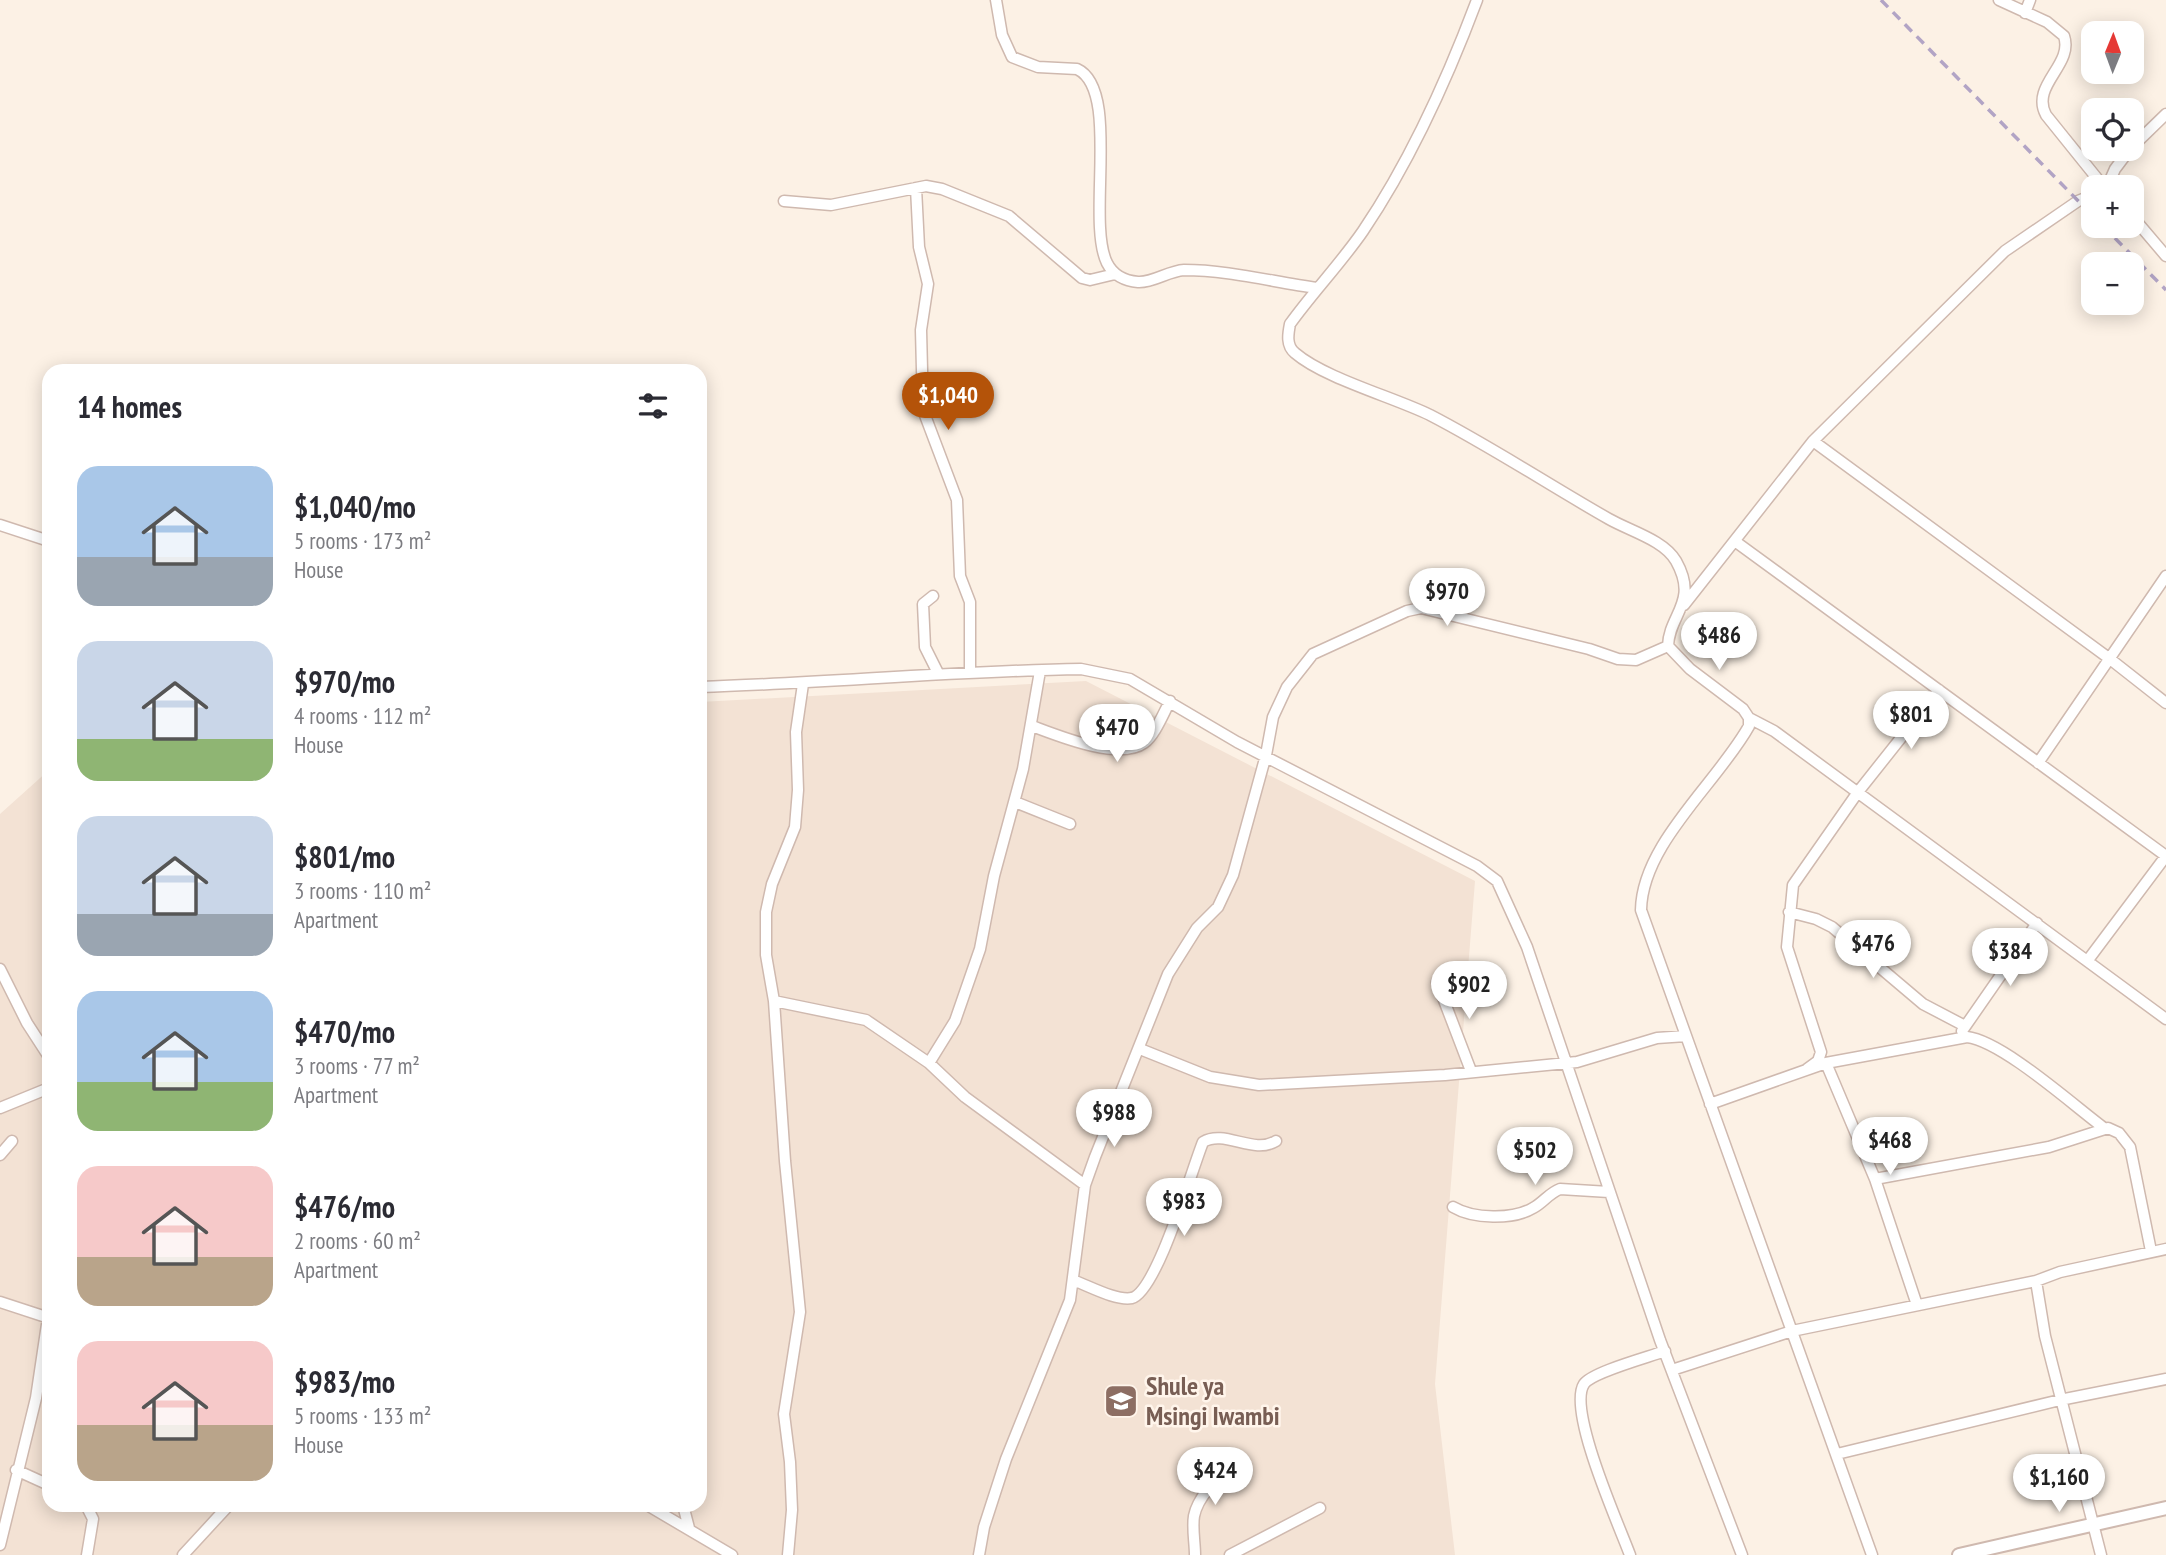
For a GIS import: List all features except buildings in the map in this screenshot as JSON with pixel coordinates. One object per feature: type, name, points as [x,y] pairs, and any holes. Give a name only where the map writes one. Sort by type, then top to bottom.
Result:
[{"type":"street","points":[[996,0],[1002,35],[1012,57],[1038,67],[1082,71],[1094,91],[1101,120],[1100,227],[1107,263],[1115,274]]},
{"type":"street","points":[[1477,0],[1452,65],[1403,164],[1362,232],[1290,324],[1288,340],[1292,352],[1311,364],[1449,425],[1492,448],[1554,488],[1657,544],[1670,553],[1680,569],[1684,605]]},
{"type":"street","points":[[1999,0],[2058,29],[2064,36],[2065,51],[2042,94],[2041,105],[2046,115],[2096,175]]},
{"type":"street","points":[[2025,13],[2030,0]]},
{"type":"street","points":[[2144,135],[2166,114]]},
{"type":"street","points":[[916,188],[919,247],[928,284],[921,330],[923,411],[957,500],[960,576],[970,602],[970,673]]},
{"type":"street","points":[[783,201],[831,205],[916,188],[942,189],[1001,211],[1082,278],[1090,280],[1115,274],[1138,282],[1169,272],[1202,272],[1317,288]]},
{"type":"street","points":[[2081,200],[2006,251],[1813,441],[1684,605],[1668,637],[1668,646],[1681,662],[1749,718],[1774,731],[2166,1018]]},
{"type":"street","points":[[2144,230],[2166,256]]},
{"type":"street","points":[[1813,441],[2166,703]]},
{"type":"street","points":[[0,525],[42,539]]},
{"type":"street","points":[[1736,542],[2166,856],[2088,960]]},
{"type":"street","points":[[2038,762],[2166,576]]},
{"type":"street","points":[[933,596],[923,604],[924,635],[938,673]]},
{"type":"street","points":[[979,1555],[984,1527],[1006,1459],[1060,1328],[1075,1281],[1085,1185],[1168,974],[1197,928],[1218,907],[1233,874],[1279,702],[1309,657],[1407,611],[1434,609],[1619,659],[1636,660],[1668,646]]},
{"type":"street","points":[[707,687],[803,684],[938,673],[1081,669],[1111,674],[1130,679],[1494,877],[1527,947],[1564,1063],[1665,1351],[1742,1555]]},
{"type":"street","points":[[929,1063],[955,1021],[966,994],[1016,802],[1040,671]]},
{"type":"street","points":[[788,1555],[792,1510],[784,1414],[800,1312],[786,1172],[774,1001],[766,955],[766,912],[772,884],[795,827],[798,790],[796,732],[803,684]]},
{"type":"street","points":[[1807,1069],[1818,1061],[1821,1052],[1787,947],[1789,912],[1796,880],[1858,793],[1939,690]]},
{"type":"street","points":[[1032,726],[1099,747],[1131,750],[1146,742],[1170,701]]},
{"type":"street","points":[[1749,718],[1749,726],[1744,736],[1668,839],[1647,876],[1641,895],[1641,910],[1872,1555]]},
{"type":"street","points":[[1016,802],[1070,824]]},
{"type":"street","points":[[1789,912],[1832,928],[1923,1004],[1965,1026]]},
{"type":"street","points":[[1958,1038],[2037,923]]},
{"type":"street","points":[[0,969],[42,1046]]},
{"type":"street","points":[[1437,982],[1471,1071]]},
{"type":"street","points":[[774,1001],[866,1020],[929,1063],[965,1097],[1085,1185]]},
{"type":"street","points":[[1140,1049],[1210,1077],[1259,1085],[1591,1060],[1657,1038],[1686,1036]]},
{"type":"street","points":[[1710,1104],[1826,1063],[1958,1038],[1983,1041],[2104,1128],[2119,1133],[2130,1147],[2151,1251]]},
{"type":"street","points":[[1826,1063],[1875,1179],[1917,1305]]},
{"type":"street","points":[[0,1108],[42,1091]]},
{"type":"street","points":[[1875,1179],[2049,1147],[2104,1128]]},
{"type":"street","points":[[1075,1281],[1123,1298],[1138,1294],[1149,1281],[1163,1251],[1203,1142],[1216,1139],[1261,1147],[1276,1141]]},
{"type":"street","points":[[0,1154],[12,1141]]},
{"type":"street","points":[[1453,1207],[1471,1214],[1505,1214],[1534,1208],[1560,1189],[1609,1192]]},
{"type":"street","points":[[1672,1370],[1792,1331],[2036,1281],[2060,1272],[2166,1249]]},
{"type":"street","points":[[2036,1281],[2060,1400],[2101,1555]]},
{"type":"street","points":[[0,1302],[42,1314]]},
{"type":"street","points":[[1630,1555],[1586,1439],[1582,1391],[1591,1378],[1665,1351]]},
{"type":"street","points":[[0,1545],[16,1470],[36,1398],[42,1357]]},
{"type":"street","points":[[1837,1454],[2060,1400],[2166,1379]]},
{"type":"street","points":[[1195,1555],[1194,1517],[1197,1506],[1226,1470],[1239,1459]]},
{"type":"street","points":[[16,1470],[42,1482]]},
{"type":"street","points":[[1230,1555],[1320,1508]]},
{"type":"street","points":[[1959,1555],[2166,1508]]},
{"type":"street","points":[[87,1555],[93,1519],[90,1512]]},
{"type":"street","points":[[183,1555],[223,1512]]},
{"type":"street","points":[[660,1512],[732,1555]]},
{"type":"street","points":[[685,1512],[689,1528]]},
{"type":"shaded area","points":[[1086,681],[1475,881],[1435,1384],[1455,1555],[0,1555],[0,814],[42,776],[42,1512],[707,1512],[707,702]]},
{"type":"railway","points":[[1881,0],[2081,204]]},
{"type":"railway","points":[[2115,238],[2166,290]]},
{"type":"place","name":"Shule ya Msingi Iwambi","points":[[1121,1401]]}]
